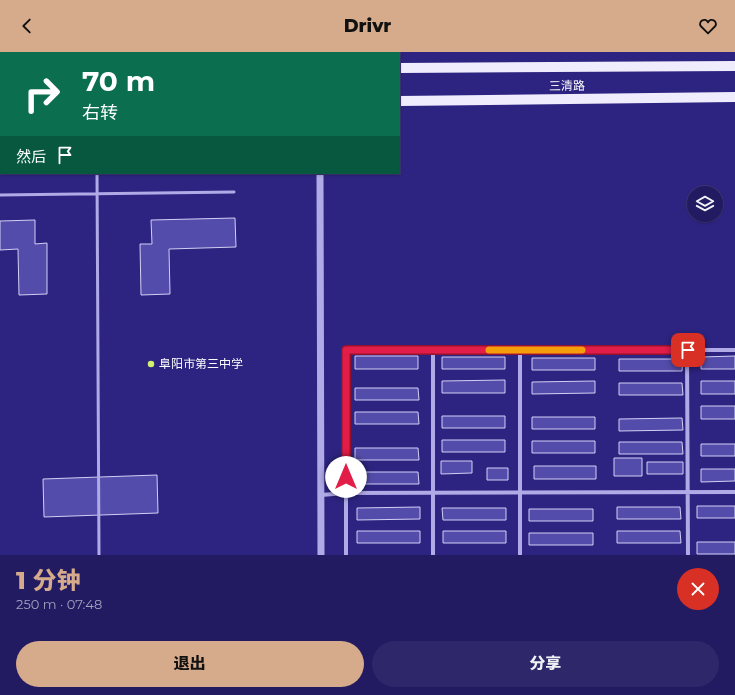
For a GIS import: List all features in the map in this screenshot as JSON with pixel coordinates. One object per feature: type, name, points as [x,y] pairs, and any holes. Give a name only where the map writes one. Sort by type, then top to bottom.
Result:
[{"type":"main road","name":"三清路","points":[[400,68],[735,66]]},
{"type":"main road","name":"三清路","points":[[400,101],[735,96]]},
{"type":"street","points":[[320,174],[321,555]]},
{"type":"street","points":[[346,555],[346,350],[735,350]]},
{"type":"street","points":[[433,350],[433,555]]},
{"type":"street","points":[[520,350],[520,555]]},
{"type":"street","points":[[688,350],[688,555]]},
{"type":"street","points":[[321,495],[346,493],[735,492]]},
{"type":"lane","points":[[96,174],[99,555]]},
{"type":"lane","points":[[0,195],[234,192]]},
{"type":"building","points":[[235,218],[236,247],[169,249],[170,294],[141,295],[140,244],[152,244],[151,220]]},
{"type":"building","points":[[35,220],[35,244],[47,243],[47,294],[19,295],[18,249],[0,250],[0,221]]},
{"type":"building","points":[[355,356],[418,356],[418,369],[355,369]]},
{"type":"building","points":[[735,356],[735,369],[701,369],[701,357]]},
{"type":"building","points":[[442,357],[505,357],[505,369],[442,369]]},
{"type":"building","points":[[532,358],[595,358],[595,370],[532,370]]},
{"type":"building","points":[[619,359],[683,359],[682,371],[619,371]]},
{"type":"building","points":[[505,380],[505,393],[442,393],[442,381]]},
{"type":"building","points":[[595,381],[595,393],[532,394],[532,382]]},
{"type":"building","points":[[701,381],[735,381],[735,394],[701,394]]},
{"type":"building","points":[[619,383],[682,383],[683,395],[619,395]]},
{"type":"building","points":[[355,388],[418,388],[419,400],[355,400]]},
{"type":"building","points":[[701,406],[735,406],[735,419],[701,419]]},
{"type":"building","points":[[355,412],[418,412],[419,424],[355,424]]},
{"type":"building","points":[[442,416],[505,416],[505,428],[442,428]]},
{"type":"building","points":[[532,417],[595,417],[595,429],[532,429]]},
{"type":"building","points":[[682,418],[683,430],[619,431],[619,419]]},
{"type":"building","points":[[442,440],[505,440],[505,452],[442,452]]},
{"type":"building","points":[[532,441],[595,441],[595,453],[532,453]]},
{"type":"building","points":[[619,442],[682,442],[683,454],[619,454]]},
{"type":"building","points":[[701,444],[735,444],[735,456],[701,456]]},
{"type":"building","points":[[355,448],[418,448],[419,460],[355,460]]},
{"type":"building","points":[[614,458],[642,458],[642,476],[614,476]]},
{"type":"building","points":[[441,461],[472,461],[472,473],[441,474]]},
{"type":"building","points":[[647,462],[683,462],[683,474],[647,474]]},
{"type":"building","points":[[534,466],[596,466],[596,479],[534,479]]},
{"type":"building","points":[[487,468],[508,468],[508,480],[487,480]]},
{"type":"building","points":[[701,469],[735,469],[735,481],[701,482]]},
{"type":"building","points":[[355,472],[418,472],[419,484],[355,484]]},
{"type":"building","points":[[157,475],[158,513],[44,517],[43,479]]},
{"type":"building","points":[[697,506],[735,506],[735,518],[697,518]]},
{"type":"building","points":[[420,507],[420,519],[357,520],[357,508]]},
{"type":"building","points":[[617,507],[680,507],[681,519],[617,519]]},
{"type":"building","points":[[442,508],[506,508],[506,520],[443,520]]},
{"type":"building","points":[[529,509],[593,509],[593,521],[529,521]]},
{"type":"building","points":[[357,531],[420,531],[420,543],[357,543]]},
{"type":"building","points":[[443,531],[506,531],[506,543],[443,543]]},
{"type":"building","points":[[617,531],[680,531],[681,543],[617,543]]},
{"type":"building","points":[[529,533],[593,533],[593,545],[529,545]]},
{"type":"building","points":[[697,542],[735,542],[735,554],[697,554]]},
{"type":"slow traffic","points":[[489,350],[582,350]]},
{"type":"place","name":"阜阳市第三中学","points":[[151,364]]},
{"type":"route","points":[[346,477],[346,350],[688,350]]}]
